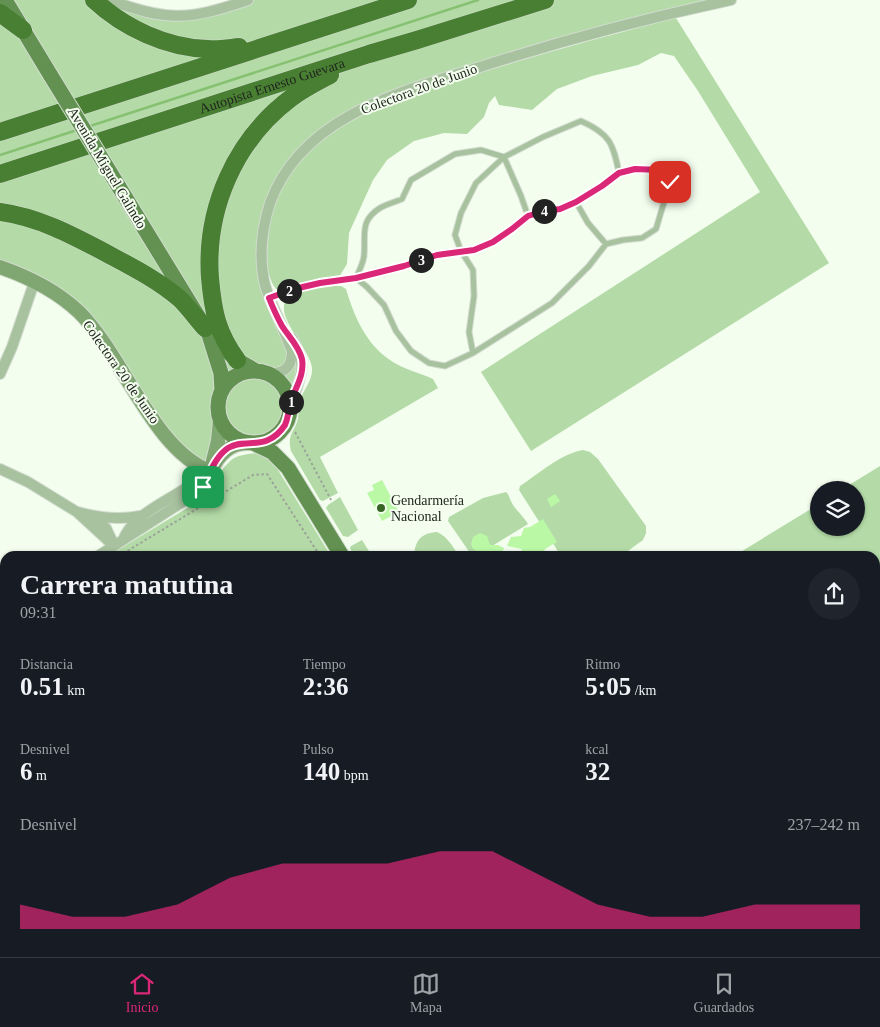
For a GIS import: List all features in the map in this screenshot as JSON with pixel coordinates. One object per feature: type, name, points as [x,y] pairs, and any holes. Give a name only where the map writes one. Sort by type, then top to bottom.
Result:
[{"type":"highway","points":[[94,0],[118,20],[133,28],[151,36],[188,47],[209,49],[242,47],[279,41]]},
{"type":"highway","points":[[2,131],[408,0]]},
{"type":"highway","name":"Autopista Ernesto Guevara","points":[[0,174],[369,54],[545,0]]},
{"type":"highway","points":[[0,12],[23,30]]},
{"type":"highway","points":[[237,360],[221,333],[216,318],[210,271],[212,227],[218,201],[227,178],[240,152],[258,130],[291,98],[309,86],[369,54]]},
{"type":"highway","points":[[0,212],[26,217],[46,224],[132,267],[163,286],[181,301],[208,332]]},
{"type":"main road","name":"Avenida Miguel Galindo","points":[[5,0],[208,332],[221,373],[222,390]]},
{"type":"main road","name":"Colectora 20 de Junio","points":[[0,267],[35,280],[60,296],[79,312],[110,351],[132,388],[173,445],[195,464],[209,471]]},
{"type":"main road","name":"Avenida Miguel Galindo","points":[[208,332],[237,360],[261,372]]},
{"type":"main road","points":[[209,471],[216,450],[220,420],[218,400],[228,382],[246,372],[261,372],[280,382],[288,398],[290,406],[287,432],[281,445],[288,468]]},
{"type":"main road","points":[[220,420],[231,435],[272,452],[288,468],[339,551]]},
{"type":"main road","points":[[209,471],[221,453],[227,449],[241,443],[267,440],[287,432]]},
{"type":"street","points":[[110,0],[159,15],[180,17],[221,9],[248,0]]},
{"type":"street","name":"Colectora 20 de Junio","points":[[261,372],[281,372],[287,368],[292,360],[292,351],[269,298],[264,281],[262,240],[266,217],[274,192],[284,172],[296,156],[319,135],[344,118],[379,101],[510,57],[663,15],[731,0]]},
{"type":"street","points":[[0,374],[12,347],[35,280]]},
{"type":"street","name":"Colectora 20 de Junio","points":[[283,328],[293,339],[302,359],[302,372],[290,406]]},
{"type":"street","points":[[0,469],[28,482],[77,512],[118,543]]},
{"type":"street","points":[[118,543],[129,528],[142,516],[190,486],[209,471]]},
{"type":"street","points":[[106,551],[198,492],[203,487],[209,471]]},
{"type":"street","points":[[77,512],[118,519],[142,516]]},
{"type":"street","points":[[92,516],[106,528],[118,543]]},
{"type":"lane","points":[[472,353],[469,332],[474,296],[473,270],[461,251],[455,235],[461,213],[476,183],[504,157],[543,137],[581,121],[599,129],[614,148],[619,173]]},
{"type":"lane","points":[[356,278],[362,266],[364,256],[364,234],[367,219],[381,207],[402,199],[411,180],[455,154],[482,150],[504,157],[528,216]]},
{"type":"lane","points":[[269,298],[294,289],[356,278],[404,266],[437,255],[474,250],[493,242],[528,216],[560,209],[576,202],[619,173],[635,169],[660,170],[670,182],[656,229],[642,238],[606,244],[589,266],[552,303],[472,353],[444,366],[430,363],[411,352],[396,331],[384,305],[356,278]]},
{"type":"lane","points":[[576,202],[588,223],[606,244]]},
{"type":"path","points":[[287,432],[332,500]]},
{"type":"path","points":[[127,551],[253,474],[267,474],[317,551]]},
{"type":"green space","points":[[0,0],[110,0],[180,17],[248,0],[731,0],[430,83],[319,135],[274,192],[262,259],[287,341],[287,368],[246,373],[229,381],[219,399],[219,429],[211,465],[195,464],[79,312],[0,267]]},
{"type":"green space","points":[[676,18],[829,263],[531,451],[481,372],[760,192],[698,91],[674,56],[661,53],[638,65],[592,76],[557,89],[532,110],[499,105],[495,96],[489,103],[484,117],[467,134],[444,133],[414,141],[387,160],[373,180],[349,233],[347,264],[339,277],[319,278],[317,281],[280,289],[276,289],[272,283],[268,269],[267,253],[269,231],[276,202],[282,188],[299,163],[332,133],[383,106],[420,92],[525,59]]},
{"type":"green space","points":[[341,286],[346,289],[362,329],[374,346],[400,366],[433,379],[438,388],[320,457],[338,493],[323,501],[320,500],[291,451],[290,437],[298,419],[300,400],[310,380],[312,368],[306,352],[286,317],[284,309],[288,298],[299,292]]},
{"type":"green space","points":[[296,359],[299,365],[294,384],[290,388],[280,377],[290,372]]},
{"type":"green space","points":[[254,378],[265,380],[278,391],[283,407],[281,418],[270,431],[254,436],[243,434],[230,423],[225,407],[227,396],[238,383]]},
{"type":"green space","points":[[583,450],[590,452],[598,459],[646,526],[643,540],[628,551],[558,551],[519,490],[520,486],[550,465]]},
{"type":"green space","points":[[264,453],[280,468],[278,470],[328,551],[116,551],[202,499],[230,461],[243,455]]},
{"type":"green space","points":[[880,466],[880,551],[742,551],[810,510],[810,536],[865,536],[865,481],[856,481]]},
{"type":"green space","points":[[506,492],[513,505],[528,524],[484,551],[469,551],[448,521],[449,517],[483,498]]},
{"type":"green space","points":[[340,497],[358,530],[348,537],[343,536],[326,508]]},
{"type":"green space","points":[[437,532],[441,534],[456,551],[415,551],[417,542],[423,536]]},
{"type":"green space","points":[[362,540],[369,551],[352,551],[351,546]]},
{"type":"building","points":[[382,480],[399,512],[382,521],[367,493],[374,490],[372,485]]},
{"type":"building","points":[[555,494],[560,501],[551,507],[547,499]]},
{"type":"building","points":[[543,519],[557,542],[544,551],[521,551],[522,549],[507,546],[511,537],[521,536],[524,528],[530,527]]},
{"type":"building","points":[[480,533],[487,536],[490,545],[498,545],[504,548],[503,551],[476,551],[473,549],[471,544],[473,537]]},
{"type":"waterway","points":[[87,127],[478,0]]},
{"type":"waterway","points":[[0,155],[77,130]]},
{"type":"place","name":"Gendarmería Nacional","points":[[381,508]]},
{"type":"route","points":[[203,487],[214,463],[221,453],[233,445],[260,442],[274,437],[280,432],[287,420],[302,372],[302,359],[293,339],[283,328],[269,298],[294,289],[356,278],[404,266],[437,255],[474,250],[493,242],[528,216],[560,209],[576,202],[619,173],[635,169],[660,170],[670,182]]}]
